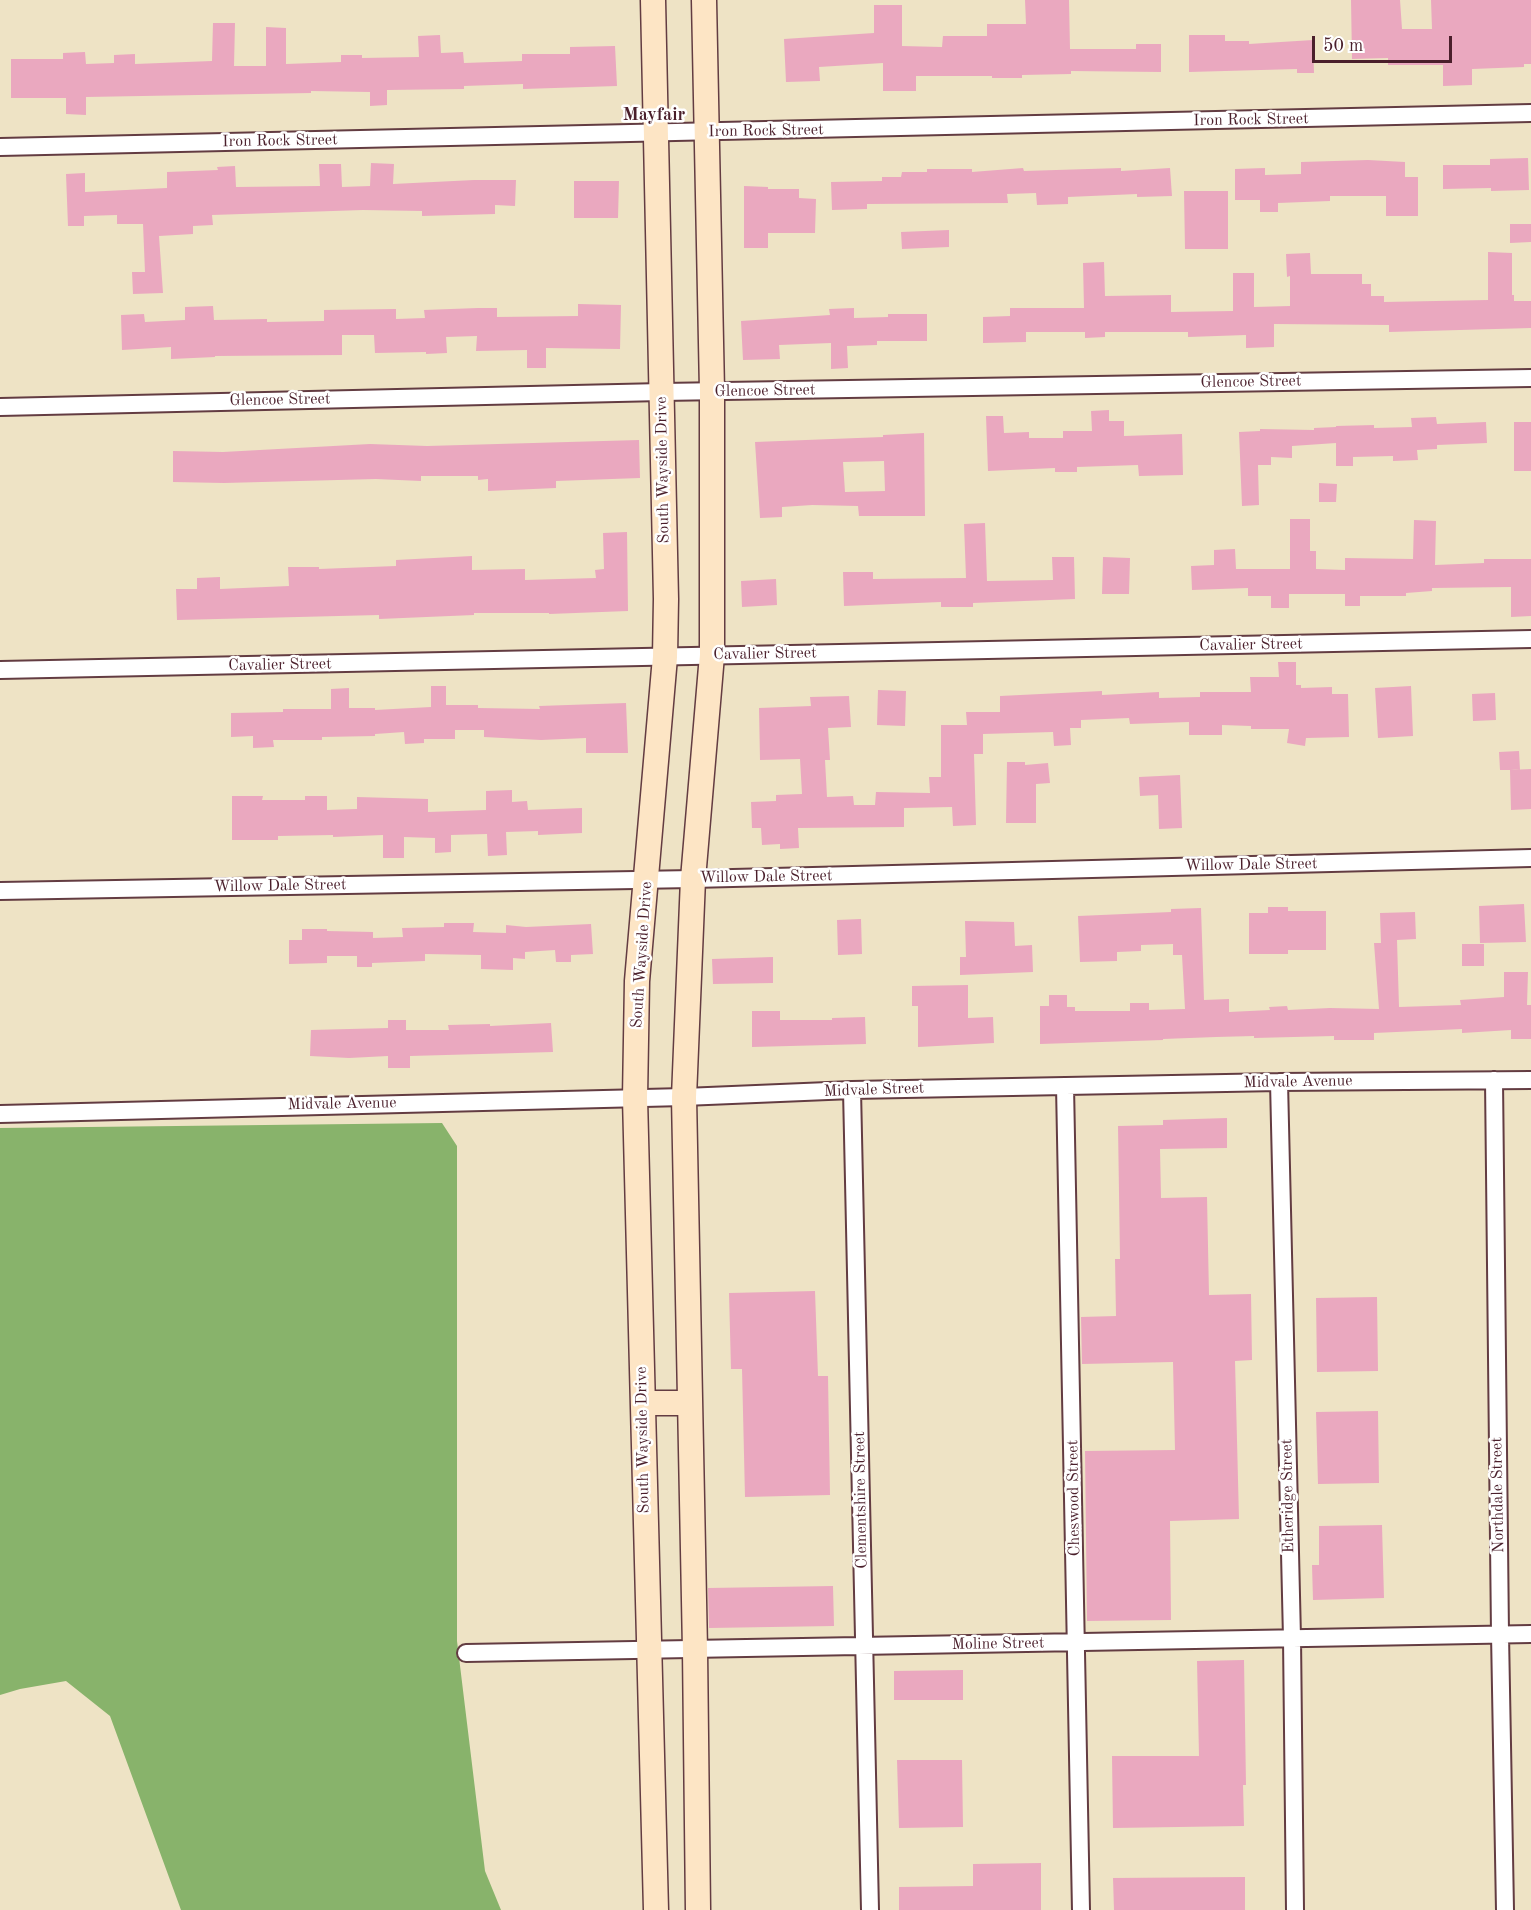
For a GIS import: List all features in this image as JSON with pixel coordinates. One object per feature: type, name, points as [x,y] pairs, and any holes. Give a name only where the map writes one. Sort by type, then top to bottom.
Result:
[{"type":"main road","name":"South Wayside Drive","points":[[653,0],[662,392],[665,657],[637,981],[635,1098],[656,1910]]},
{"type":"main road","points":[[698,1910],[684,1097],[693,879],[712,656],[712,392],[704,0]]},
{"type":"main road","points":[[643,1403],[690,1403]]},
{"type":"street","name":"Iron Rock Street","points":[[0,147],[1531,113]]},
{"type":"street","name":"Glencoe Street","points":[[0,407],[662,392],[1531,378]]},
{"type":"street","name":"Cavalier Street","points":[[0,670],[1531,639]]},
{"type":"street","name":"Willow Dale Street","points":[[0,891],[693,879],[1531,858]]},
{"type":"street","name":"Northdale Street","points":[[1494,1080],[1505,1910]]},
{"type":"street","name":"Midvale Avenue","points":[[1065,1086],[1531,1080]]},
{"type":"street","name":"Etheridge Street","points":[[1279,1082],[1292,1638],[1295,1910]]},
{"type":"street","name":"Midvale Street","points":[[684,1097],[852,1090],[1065,1086]]},
{"type":"street","name":"Cheswood Street","points":[[1065,1086],[1081,1910]]},
{"type":"street","name":"Clementshire Street","points":[[852,1090],[870,1910]]},
{"type":"street","name":"Midvale Avenue","points":[[0,1114],[684,1097]]},
{"type":"street","name":"Moline Street","points":[[466,1653],[1531,1634]]},
{"type":"green space","points":[[442,1123],[457,1146],[457,1641],[485,1871],[501,1910],[181,1910],[110,1716],[66,1681],[0,1695],[0,1128]]},
{"type":"building","points":[[1025,0],[1069,0],[1070,49],[1136,49],[1136,44],[1161,44],[1161,72],[1071,71],[1071,74],[1022,75],[1022,78],[916,76],[916,91],[883,91],[883,63],[819,67],[820,81],[786,82],[784,39],[874,33],[874,5],[902,5],[902,46],[942,47],[943,36],[987,36],[987,24],[1026,24]]},
{"type":"building","points":[[1351,0],[1400,0],[1402,29],[1432,29],[1431,0],[1531,0],[1531,64],[1524,64],[1524,67],[1472,69],[1472,85],[1443,86],[1443,65],[1388,65],[1388,58],[1352,59]]},
{"type":"building","points":[[213,23],[235,23],[234,66],[266,66],[266,27],[286,28],[286,64],[341,62],[341,55],[362,55],[362,58],[419,57],[418,36],[440,35],[441,53],[463,52],[464,63],[522,61],[522,54],[570,54],[570,47],[615,46],[617,86],[523,89],[523,84],[464,86],[464,89],[387,90],[387,105],[370,106],[370,92],[311,91],[311,93],[86,97],[86,115],[66,114],[66,98],[11,98],[11,59],[63,59],[63,53],[85,52],[86,64],[114,63],[114,55],[135,54],[135,64],[212,61]]},
{"type":"building","points":[[1189,35],[1225,35],[1225,41],[1249,41],[1249,44],[1313,40],[1314,73],[1297,73],[1297,69],[1189,72]]},
{"type":"building","points":[[1528,158],[1529,190],[1443,189],[1443,165],[1490,165],[1490,159]]},
{"type":"building","points":[[1368,160],[1405,162],[1405,177],[1418,177],[1418,216],[1386,216],[1386,196],[1330,196],[1330,201],[1278,203],[1278,212],[1260,212],[1260,200],[1235,200],[1235,169],[1265,168],[1265,175],[1301,174],[1301,162]]},
{"type":"building","points":[[371,163],[394,164],[393,184],[516,180],[515,206],[495,205],[495,214],[422,216],[422,211],[363,210],[212,215],[213,225],[193,226],[193,234],[159,236],[163,293],[133,294],[132,272],[145,272],[143,224],[117,224],[117,215],[84,216],[84,226],[68,226],[66,174],[85,173],[85,192],[167,188],[167,172],[218,170],[217,167],[235,166],[236,187],[320,186],[319,164],[341,164],[342,187],[370,186]]},
{"type":"building","points":[[1023,168],[1024,171],[1121,168],[1121,171],[1170,168],[1172,196],[1137,197],[1137,194],[1068,197],[1068,204],[1037,205],[1036,193],[1007,194],[1008,203],[867,204],[867,209],[832,210],[831,182],[882,181],[882,177],[901,177],[902,172],[927,172],[927,169],[972,169],[972,172]]},
{"type":"building","points":[[574,181],[619,181],[618,218],[574,218]]},
{"type":"building","points":[[744,186],[799,189],[799,198],[816,199],[815,233],[768,233],[768,248],[744,248]]},
{"type":"building","points":[[1184,191],[1228,191],[1228,249],[1185,249]]},
{"type":"building","points":[[1510,224],[1531,224],[1531,242],[1510,243]]},
{"type":"building","points":[[949,230],[949,247],[902,249],[901,232]]},
{"type":"building","points":[[1488,252],[1512,253],[1512,295],[1514,295],[1514,301],[1531,301],[1531,328],[1389,332],[1389,325],[1274,324],[1274,347],[1246,348],[1246,335],[1188,337],[1188,332],[1105,332],[1105,337],[1085,338],[1085,332],[1026,332],[1026,342],[983,343],[983,317],[1010,316],[1010,308],[1084,308],[1083,263],[1104,262],[1105,296],[1171,295],[1171,312],[1233,311],[1233,273],[1254,273],[1254,307],[1290,306],[1290,276],[1287,277],[1286,254],[1310,253],[1311,274],[1362,274],[1362,284],[1371,284],[1371,296],[1384,296],[1384,302],[1488,300]]},
{"type":"building","points":[[578,304],[621,305],[620,349],[546,348],[546,368],[527,368],[527,350],[476,351],[477,336],[446,337],[447,353],[426,354],[426,352],[375,353],[374,335],[342,335],[342,355],[215,356],[171,359],[171,347],[122,350],[121,315],[144,314],[145,322],[185,320],[185,307],[213,306],[214,320],[267,319],[267,322],[324,321],[324,310],[396,309],[396,319],[425,318],[424,310],[478,308],[497,308],[497,317],[578,316]]},
{"type":"building","points":[[854,308],[854,318],[888,317],[888,314],[927,314],[927,341],[877,341],[877,345],[847,346],[848,368],[831,369],[831,343],[779,345],[780,359],[743,360],[741,321],[830,315],[829,309]]},
{"type":"building","points":[[1109,410],[1109,421],[1124,421],[1124,436],[1182,434],[1183,475],[1139,476],[1138,465],[1077,467],[1077,472],[1055,472],[1055,468],[988,471],[986,416],[1003,416],[1004,433],[1029,432],[1029,438],[1063,438],[1063,431],[1092,431],[1091,411]]},
{"type":"building","points":[[1436,417],[1437,424],[1486,422],[1487,443],[1437,445],[1437,449],[1417,450],[1418,460],[1393,461],[1393,456],[1353,457],[1353,466],[1336,466],[1336,443],[1292,446],[1292,458],[1271,457],[1271,465],[1258,465],[1259,505],[1242,506],[1239,432],[1260,431],[1260,429],[1314,430],[1314,428],[1336,426],[1412,427],[1411,418]]},
{"type":"building","points":[[1514,422],[1531,422],[1531,471],[1514,471]]},
{"type":"building","points":[[924,433],[925,516],[859,516],[858,506],[812,505],[782,507],[782,517],[760,518],[755,442],[883,437],[883,435]],"holes":[[[884,461],[885,491],[845,492],[843,462]]]},
{"type":"building","points":[[639,440],[640,478],[556,481],[556,488],[488,491],[488,479],[478,480],[478,476],[421,476],[421,481],[376,479],[173,482],[173,451],[223,452],[370,444],[427,446]]},
{"type":"building","points":[[1319,483],[1337,484],[1336,502],[1319,502]]},
{"type":"building","points":[[1290,519],[1310,519],[1310,551],[1316,551],[1316,569],[1345,570],[1345,558],[1413,559],[1414,520],[1436,521],[1435,565],[1484,563],[1484,559],[1531,559],[1531,616],[1511,617],[1511,587],[1432,588],[1432,591],[1406,593],[1406,596],[1360,596],[1360,606],[1345,606],[1345,594],[1289,594],[1289,608],[1271,608],[1271,596],[1248,596],[1248,588],[1192,590],[1191,566],[1214,565],[1214,550],[1235,549],[1236,569],[1290,569]]},
{"type":"building","points":[[985,523],[987,581],[1053,580],[1052,557],[1074,557],[1075,599],[973,603],[973,607],[941,607],[941,602],[844,606],[843,572],[873,572],[873,579],[966,578],[964,524]]},
{"type":"building","points":[[627,532],[628,611],[549,614],[474,613],[474,615],[379,619],[379,615],[177,620],[176,589],[197,589],[197,578],[220,577],[220,589],[289,586],[288,567],[319,567],[319,569],[396,566],[396,560],[472,556],[472,570],[525,569],[525,580],[596,578],[595,570],[604,569],[603,533]]},
{"type":"building","points":[[1103,557],[1130,558],[1129,594],[1102,594]]},
{"type":"building","points":[[776,579],[777,605],[742,607],[741,581]]},
{"type":"building","points":[[1278,662],[1296,662],[1296,685],[1301,685],[1301,688],[1332,687],[1332,694],[1348,694],[1349,737],[1306,738],[1305,746],[1287,743],[1289,729],[1251,729],[1251,726],[1222,725],[1222,735],[1189,735],[1189,722],[1130,724],[1129,718],[1081,720],[1081,728],[1070,728],[1071,745],[1054,746],[1053,732],[983,734],[983,754],[974,754],[976,825],[953,826],[952,807],[904,808],[904,827],[798,828],[799,848],[780,849],[780,844],[762,845],[761,828],[752,828],[751,802],[776,801],[776,795],[802,794],[800,759],[760,760],[759,708],[811,706],[810,697],[849,696],[851,727],[828,728],[830,760],[825,760],[827,797],[853,796],[854,805],[875,805],[876,792],[930,793],[929,777],[941,777],[941,725],[967,725],[966,712],[1000,712],[1000,696],[1102,691],[1102,695],[1159,692],[1159,698],[1200,697],[1200,692],[1251,692],[1250,677],[1279,677]]},
{"type":"building","points":[[431,686],[446,686],[446,705],[478,705],[478,708],[540,709],[539,706],[626,703],[628,753],[586,753],[586,738],[541,740],[484,737],[484,730],[455,730],[455,739],[424,739],[424,743],[405,744],[404,732],[375,734],[375,736],[322,737],[322,740],[273,740],[274,747],[253,748],[253,736],[231,737],[231,713],[283,712],[283,709],[331,709],[331,689],[349,688],[349,708],[375,708],[375,710],[431,707]]},
{"type":"building","points":[[1411,686],[1413,736],[1378,738],[1375,688]]},
{"type":"building","points":[[878,690],[906,691],[905,726],[877,725]]},
{"type":"building","points":[[1495,693],[1496,720],[1473,721],[1472,694]]},
{"type":"building","points":[[1519,751],[1520,770],[1500,770],[1499,752]]},
{"type":"building","points":[[1007,762],[1025,762],[1025,765],[1048,763],[1050,783],[1036,784],[1036,823],[1006,823]]},
{"type":"building","points":[[1531,769],[1531,809],[1511,810],[1510,770]]},
{"type":"building","points":[[1180,775],[1182,828],[1159,829],[1158,795],[1140,796],[1139,777]]},
{"type":"building","points":[[512,790],[512,802],[527,801],[528,810],[582,808],[582,833],[538,835],[538,831],[506,832],[507,855],[488,856],[487,834],[451,835],[451,852],[435,853],[435,838],[404,837],[404,858],[383,858],[383,835],[278,836],[278,840],[232,840],[232,796],[263,796],[262,800],[305,800],[305,796],[327,796],[327,810],[357,809],[357,797],[428,799],[428,812],[486,810],[486,791]]},
{"type":"building","points":[[1524,904],[1526,942],[1480,943],[1479,906]]},
{"type":"building","points":[[1268,907],[1288,907],[1288,911],[1326,911],[1326,950],[1288,950],[1288,954],[1249,954],[1249,913],[1268,913]]},
{"type":"building","points":[[1201,908],[1204,1000],[1229,999],[1229,1012],[1270,1010],[1269,1007],[1287,1006],[1288,1010],[1379,1009],[1374,943],[1381,943],[1380,913],[1415,912],[1416,939],[1397,940],[1399,1007],[1461,1005],[1460,1000],[1504,997],[1504,972],[1528,972],[1527,1005],[1531,1005],[1531,1039],[1511,1039],[1511,1030],[1462,1033],[1462,1029],[1374,1033],[1374,1040],[1334,1040],[1334,1036],[1254,1038],[1254,1036],[1040,1044],[1040,1006],[1049,1006],[1049,995],[1067,995],[1067,1007],[1075,1007],[1075,1011],[1130,1011],[1130,1003],[1149,1003],[1149,1010],[1185,1009],[1182,955],[1173,955],[1173,944],[1141,945],[1141,951],[1117,952],[1117,961],[1080,962],[1078,916],[1171,912],[1171,909]]},
{"type":"building","points":[[861,919],[862,954],[838,955],[837,920]]},
{"type":"building","points":[[965,921],[1014,922],[1015,946],[1032,945],[1033,972],[960,975],[960,957],[966,957]]},
{"type":"building","points":[[444,923],[474,923],[473,932],[506,933],[506,925],[526,927],[591,924],[593,954],[571,955],[571,962],[556,962],[555,950],[525,952],[525,959],[513,958],[513,970],[481,969],[481,955],[425,954],[425,961],[372,963],[372,967],[357,967],[357,956],[327,956],[327,963],[289,964],[289,940],[302,940],[302,929],[373,932],[373,938],[403,937],[402,928],[444,927]]},
{"type":"building","points":[[1462,944],[1484,944],[1484,966],[1462,966]]},
{"type":"building","points":[[773,957],[773,983],[713,984],[712,959]]},
{"type":"building","points":[[968,985],[968,1018],[993,1017],[994,1043],[918,1047],[918,1006],[912,1006],[912,986]]},
{"type":"building","points":[[752,1011],[780,1011],[780,1020],[832,1020],[832,1018],[865,1017],[866,1044],[752,1047]]},
{"type":"building","points":[[388,1020],[406,1020],[406,1030],[449,1030],[448,1025],[490,1024],[490,1026],[551,1023],[553,1052],[410,1056],[410,1068],[388,1068],[388,1056],[349,1058],[310,1056],[311,1030],[388,1028]]},
{"type":"building","points":[[1227,1118],[1227,1148],[1160,1149],[1161,1198],[1207,1197],[1209,1295],[1251,1294],[1252,1360],[1235,1361],[1239,1519],[1170,1521],[1171,1620],[1087,1621],[1085,1451],[1175,1450],[1173,1362],[1082,1364],[1081,1317],[1116,1316],[1115,1259],[1120,1259],[1118,1126],[1163,1125],[1163,1120]]},
{"type":"building","points":[[815,1291],[818,1376],[828,1376],[830,1495],[745,1497],[742,1369],[731,1369],[729,1293]]},
{"type":"building","points":[[1377,1297],[1378,1371],[1317,1372],[1316,1298]]},
{"type":"building","points":[[1378,1411],[1379,1483],[1318,1484],[1316,1412]]},
{"type":"building","points":[[1382,1525],[1384,1598],[1313,1600],[1312,1565],[1319,1565],[1319,1526]]},
{"type":"building","points":[[833,1586],[834,1626],[709,1628],[708,1588]]},
{"type":"building","points":[[1244,1660],[1246,1785],[1243,1785],[1244,1826],[1113,1828],[1112,1756],[1199,1756],[1197,1661]]},
{"type":"building","points":[[963,1670],[963,1700],[894,1700],[894,1671]]},
{"type":"building","points":[[897,1760],[962,1760],[963,1827],[899,1828]]},
{"type":"building","points":[[1041,1863],[1041,1910],[899,1910],[899,1887],[973,1886],[973,1864]]},
{"type":"building","points":[[1245,1877],[1245,1910],[1114,1910],[1113,1878]]},
{"type":"district","name":"Mayfair","points":[[654,115]]}]
